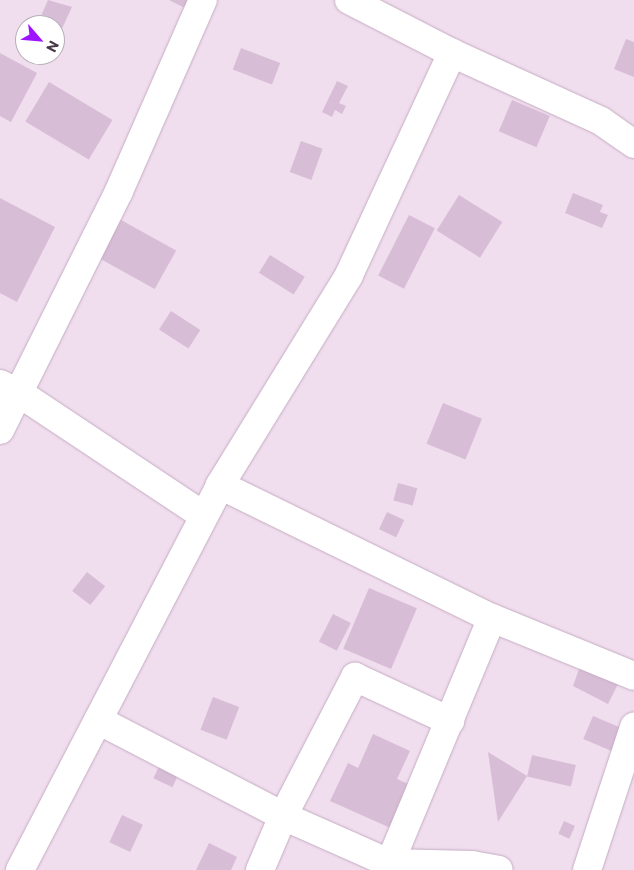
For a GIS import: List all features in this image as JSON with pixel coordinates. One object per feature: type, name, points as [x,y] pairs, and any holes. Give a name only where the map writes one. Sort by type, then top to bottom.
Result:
[{"type":"street","points":[[0,430],[9,389],[119,191],[203,0]]},
{"type":"street","points":[[349,0],[452,53],[600,121],[634,144]]},
{"type":"street","points":[[20,870],[220,485],[349,275],[452,53]]},
{"type":"street","points":[[9,389],[204,516]]},
{"type":"street","points":[[220,485],[492,618],[634,676]]},
{"type":"street","points":[[388,866],[492,618]]},
{"type":"street","points":[[260,870],[283,816],[355,677],[450,721]]},
{"type":"street","points":[[98,720],[283,816],[388,866],[472,865],[499,870]]},
{"type":"street","points":[[587,870],[634,727]]},
{"type":"shaded area","points":[[0,0],[634,0],[634,870],[0,870]]},
{"type":"building","points":[[48,0],[72,7],[65,22],[65,15],[41,15]]},
{"type":"building","points":[[169,0],[189,0],[185,8]]},
{"type":"building","points":[[626,39],[634,42],[634,77],[614,69]]},
{"type":"building","points":[[241,48],[280,63],[272,85],[233,69]]},
{"type":"building","points":[[0,53],[15,61],[15,65],[22,65],[37,73],[11,122],[0,116]]},
{"type":"building","points":[[337,81],[348,86],[339,103],[346,106],[342,114],[335,110],[332,117],[322,112]]},
{"type":"building","points":[[49,82],[112,120],[89,160],[25,121]]},
{"type":"building","points":[[512,100],[550,116],[536,147],[499,131]]},
{"type":"building","points":[[301,141],[323,149],[311,180],[290,172]]},
{"type":"building","points":[[573,193],[603,205],[600,212],[608,215],[602,228],[565,213]]},
{"type":"building","points":[[459,195],[502,222],[480,258],[437,231]]},
{"type":"building","points":[[0,198],[55,227],[17,302],[0,293]]},
{"type":"building","points":[[409,215],[435,228],[404,289],[378,276]]},
{"type":"building","points":[[121,220],[176,251],[155,289],[100,258]]},
{"type":"building","points":[[270,255],[305,277],[294,295],[259,273]]},
{"type":"building","points":[[171,311],[200,330],[188,349],[159,329]]},
{"type":"building","points":[[443,403],[482,419],[465,460],[427,444]]},
{"type":"building","points":[[398,483],[417,488],[413,506],[393,500]]},
{"type":"building","points":[[387,512],[404,520],[396,537],[379,529]]},
{"type":"building","points":[[87,572],[105,586],[90,605],[72,591]]},
{"type":"building","points":[[369,588],[417,608],[391,669],[343,649]]},
{"type":"building","points":[[333,614],[351,623],[337,651],[319,642]]},
{"type":"building","points":[[584,655],[619,682],[608,704],[573,686]]},
{"type":"building","points":[[213,697],[239,707],[227,740],[200,730]]},
{"type":"building","points":[[593,716],[626,730],[616,753],[583,739]]},
{"type":"building","points":[[373,734],[410,751],[397,779],[415,787],[395,830],[330,801],[348,763],[358,768]]},
{"type":"building","points":[[488,752],[527,776],[498,822]]},
{"type":"building","points":[[532,755],[576,765],[571,787],[527,776]]},
{"type":"building","points":[[161,762],[180,771],[172,787],[153,778]]},
{"type":"building","points":[[122,815],[143,825],[130,852],[109,842]]},
{"type":"building","points":[[564,821],[575,826],[569,839],[558,834]]},
{"type":"building","points":[[209,843],[237,857],[231,870],[196,870]]}]
